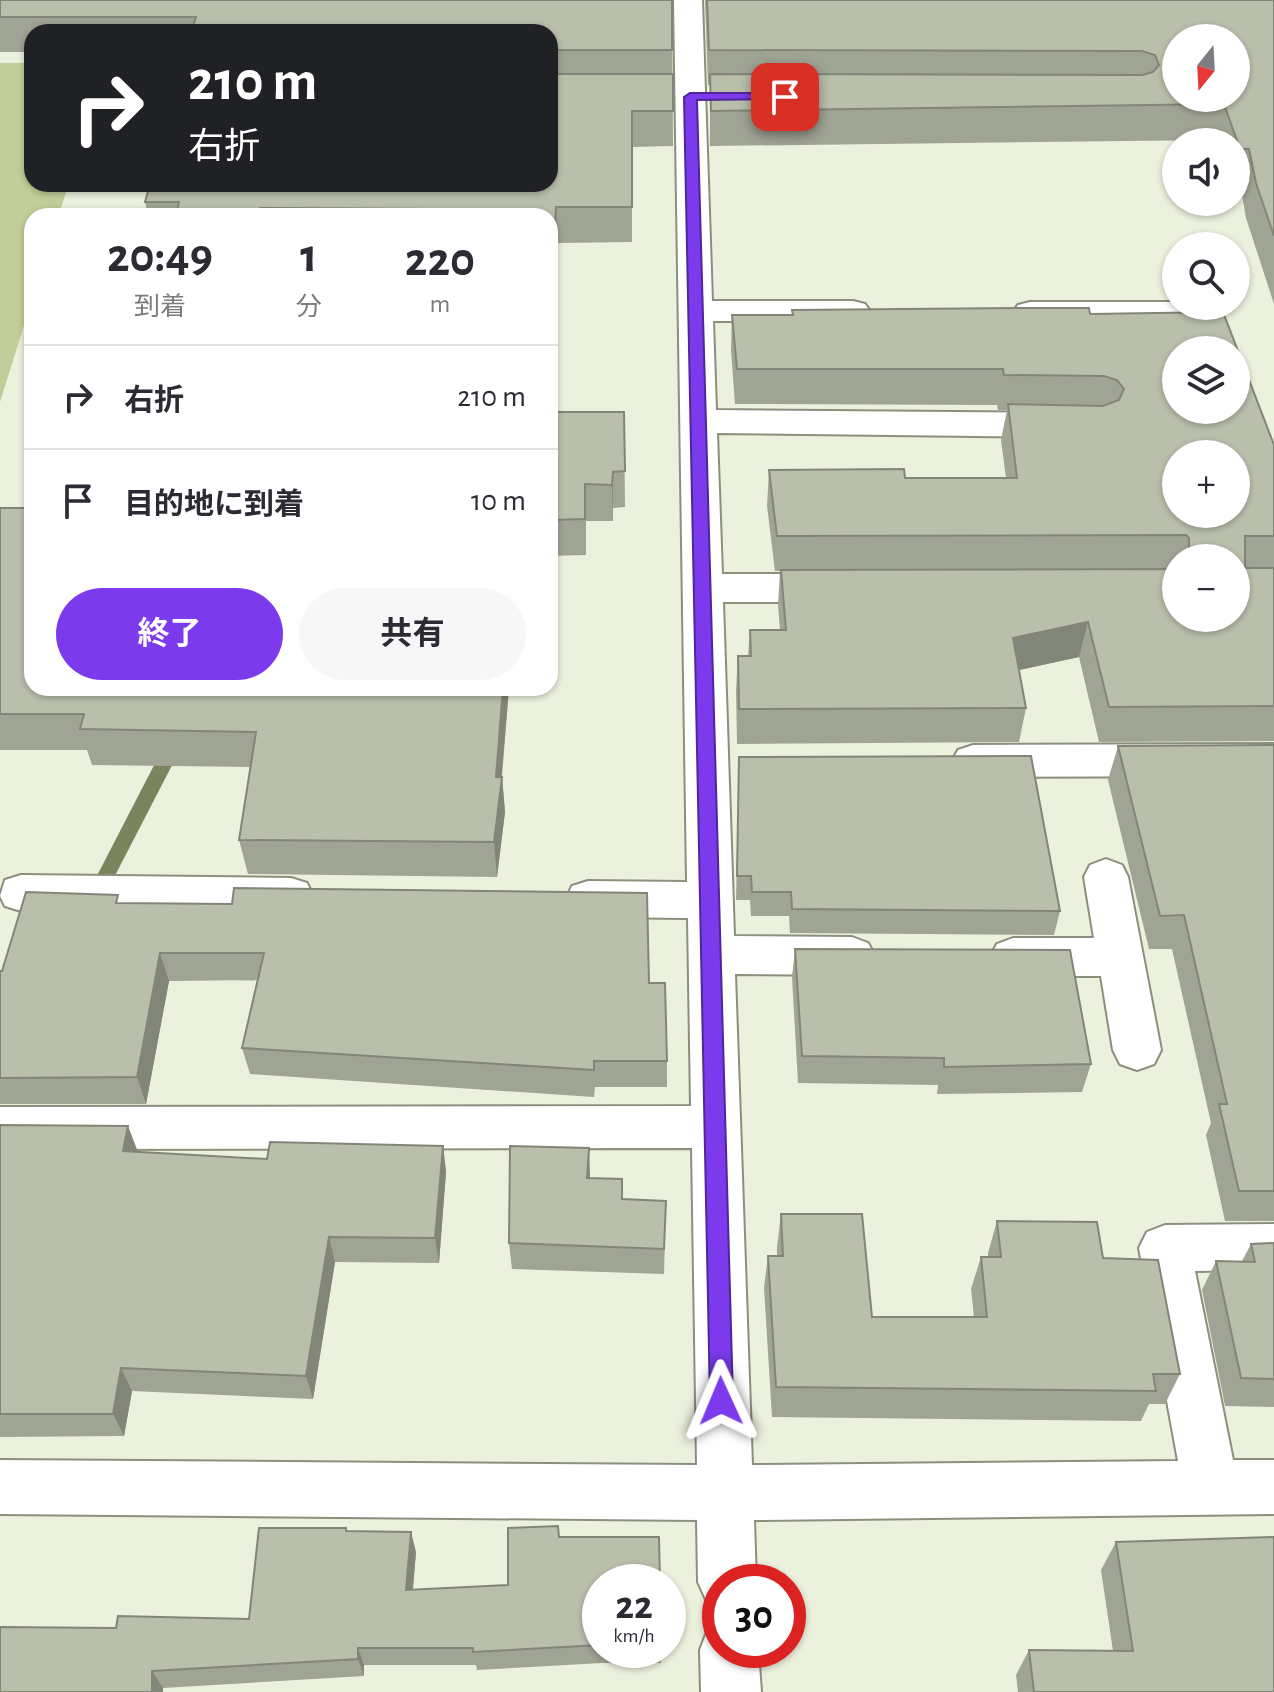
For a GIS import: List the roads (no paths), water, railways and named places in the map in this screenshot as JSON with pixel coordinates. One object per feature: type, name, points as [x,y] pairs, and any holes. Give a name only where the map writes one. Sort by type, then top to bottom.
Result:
[{"type":"street","points":[[678,3],[691,97],[702,588],[722,763],[709,900],[726,1564]]},
{"type":"street","points":[[696,311],[885,311]]},
{"type":"street","points":[[996,312],[1162,312]]},
{"type":"street","points":[[698,421],[1095,426]]},
{"type":"street","points":[[702,588],[876,587]]},
{"type":"street","points":[[927,762],[1274,760]]},
{"type":"street","points":[[1106,877],[1137,1050]]},
{"type":"street","points":[[21,893],[334,896]]},
{"type":"street","points":[[553,898],[709,900]]},
{"type":"street","points":[[711,955],[900,956]]},
{"type":"street","points":[[979,956],[1120,957]]},
{"type":"street","points":[[0,1128],[715,1127]]},
{"type":"street","points":[[1211,1488],[1165,1248],[1274,1247]]},
{"type":"street","points":[[0,1487],[724,1493],[1274,1487]]},
{"type":"street","points":[[730,1668],[731,1692]]},
{"type":"waterway","points":[[96,895],[174,744]]}]
